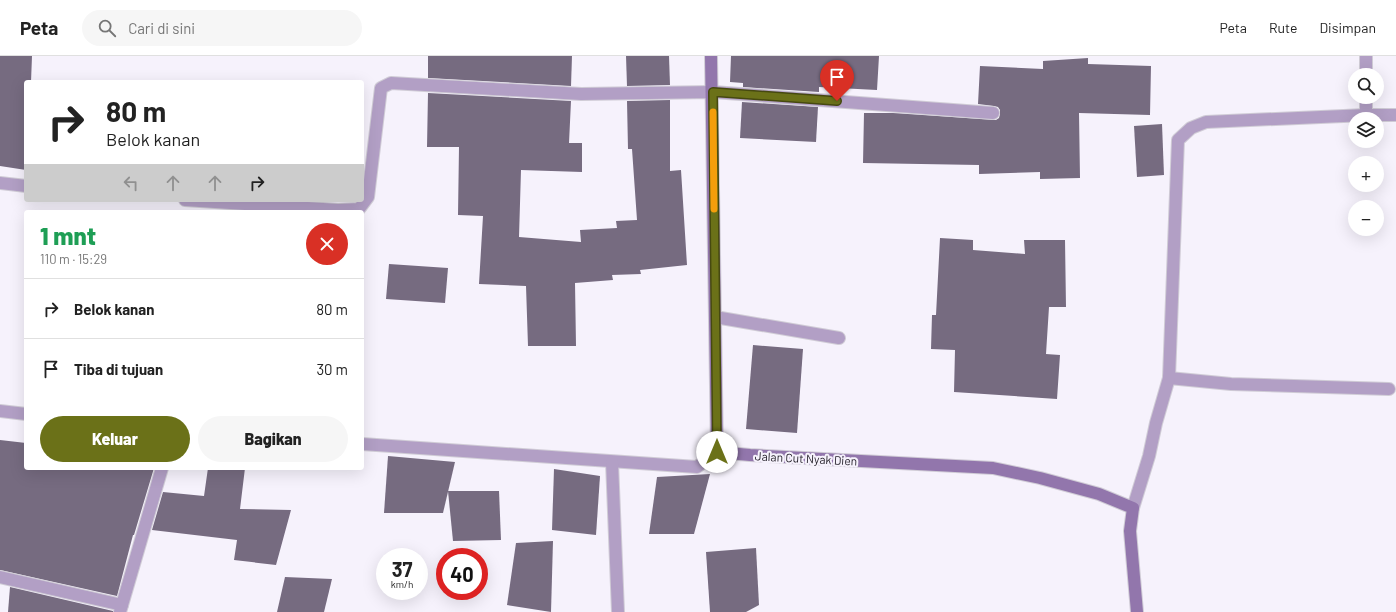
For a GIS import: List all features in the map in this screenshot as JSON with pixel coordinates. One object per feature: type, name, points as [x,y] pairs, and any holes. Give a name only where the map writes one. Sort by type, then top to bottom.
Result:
[{"type":"street","points":[[364,444],[697,467],[717,452],[713,92],[711,56]]},
{"type":"street","points":[[1366,56],[1366,68]]},
{"type":"street","points":[[216,202],[338,210],[359,209],[368,197],[381,88],[390,83],[581,94],[713,92],[993,112]]},
{"type":"street","points":[[1384,115],[1396,115]]},
{"type":"street","points":[[1137,612],[1130,531],[1133,508],[1149,456],[1156,423],[1169,378],[1178,140],[1191,128],[1206,122],[1348,116]]},
{"type":"street","points":[[0,183],[24,186]]},
{"type":"street","points":[[715,317],[839,338]]},
{"type":"street","points":[[1169,378],[1231,384],[1389,389]]},
{"type":"street","points":[[0,411],[24,414]]},
{"type":"street","name":"Jalan Cut Nyak Dien","points":[[717,452],[993,468],[1040,478],[1099,494],[1133,508]]},
{"type":"street","points":[[612,462],[618,612]]},
{"type":"street","points":[[0,577],[121,608],[161,470]]},
{"type":"building","points":[[0,56],[32,56],[31,80],[24,80],[24,170],[0,166]]},
{"type":"building","points":[[428,56],[572,56],[571,86],[428,78]]},
{"type":"building","points":[[626,56],[669,56],[670,85],[627,86]]},
{"type":"building","points":[[731,56],[879,56],[877,90],[819,87],[819,92],[743,87],[743,83],[730,82]]},
{"type":"building","points":[[1088,58],[1088,64],[1151,66],[1150,115],[1079,113],[1080,178],[1040,179],[1040,172],[979,174],[979,165],[863,163],[864,113],[893,113],[996,120],[999,118],[1000,114],[998,107],[978,104],[980,66],[1043,69],[1043,61]]},
{"type":"building","points":[[428,93],[571,101],[569,143],[582,143],[582,172],[521,170],[519,237],[581,242],[580,230],[617,228],[616,221],[637,220],[632,149],[628,149],[627,101],[670,100],[670,171],[681,170],[687,265],[640,270],[641,274],[612,275],[613,280],[575,283],[576,346],[528,346],[526,286],[479,284],[483,216],[458,215],[459,147],[427,147]]},
{"type":"building","points":[[742,102],[818,107],[816,142],[740,138]]},
{"type":"building","points":[[1162,124],[1164,175],[1137,177],[1134,126]]},
{"type":"building","points":[[940,238],[973,240],[973,250],[1025,254],[1024,240],[1065,240],[1066,307],[1049,307],[1046,354],[1060,355],[1057,399],[954,392],[955,350],[931,349],[932,315],[936,315]]},
{"type":"building","points":[[389,264],[448,268],[445,303],[386,299]]},
{"type":"building","points":[[753,345],[803,349],[797,433],[746,429]]},
{"type":"building","points":[[0,440],[24,443],[24,470],[153,470],[133,535],[117,596],[0,570]]},
{"type":"building","points":[[388,456],[455,462],[443,513],[384,513]]},
{"type":"building","points":[[554,469],[600,476],[596,535],[552,530]]},
{"type":"building","points":[[208,470],[245,470],[240,509],[291,510],[276,565],[234,560],[237,540],[152,530],[163,492],[204,496]]},
{"type":"building","points":[[710,474],[694,534],[649,534],[657,477]]},
{"type":"building","points":[[448,491],[499,491],[501,540],[453,541]]},
{"type":"building","points":[[553,541],[551,612],[507,605],[516,543]]},
{"type":"building","points":[[756,548],[759,605],[746,612],[710,612],[706,552]]},
{"type":"building","points":[[285,577],[332,579],[324,612],[277,612]]},
{"type":"building","points":[[10,587],[113,611],[113,612],[8,612]]},
{"type":"slow traffic","points":[[713,112],[714,209]]},
{"type":"route","points":[[717,452],[713,92],[837,101]]}]
